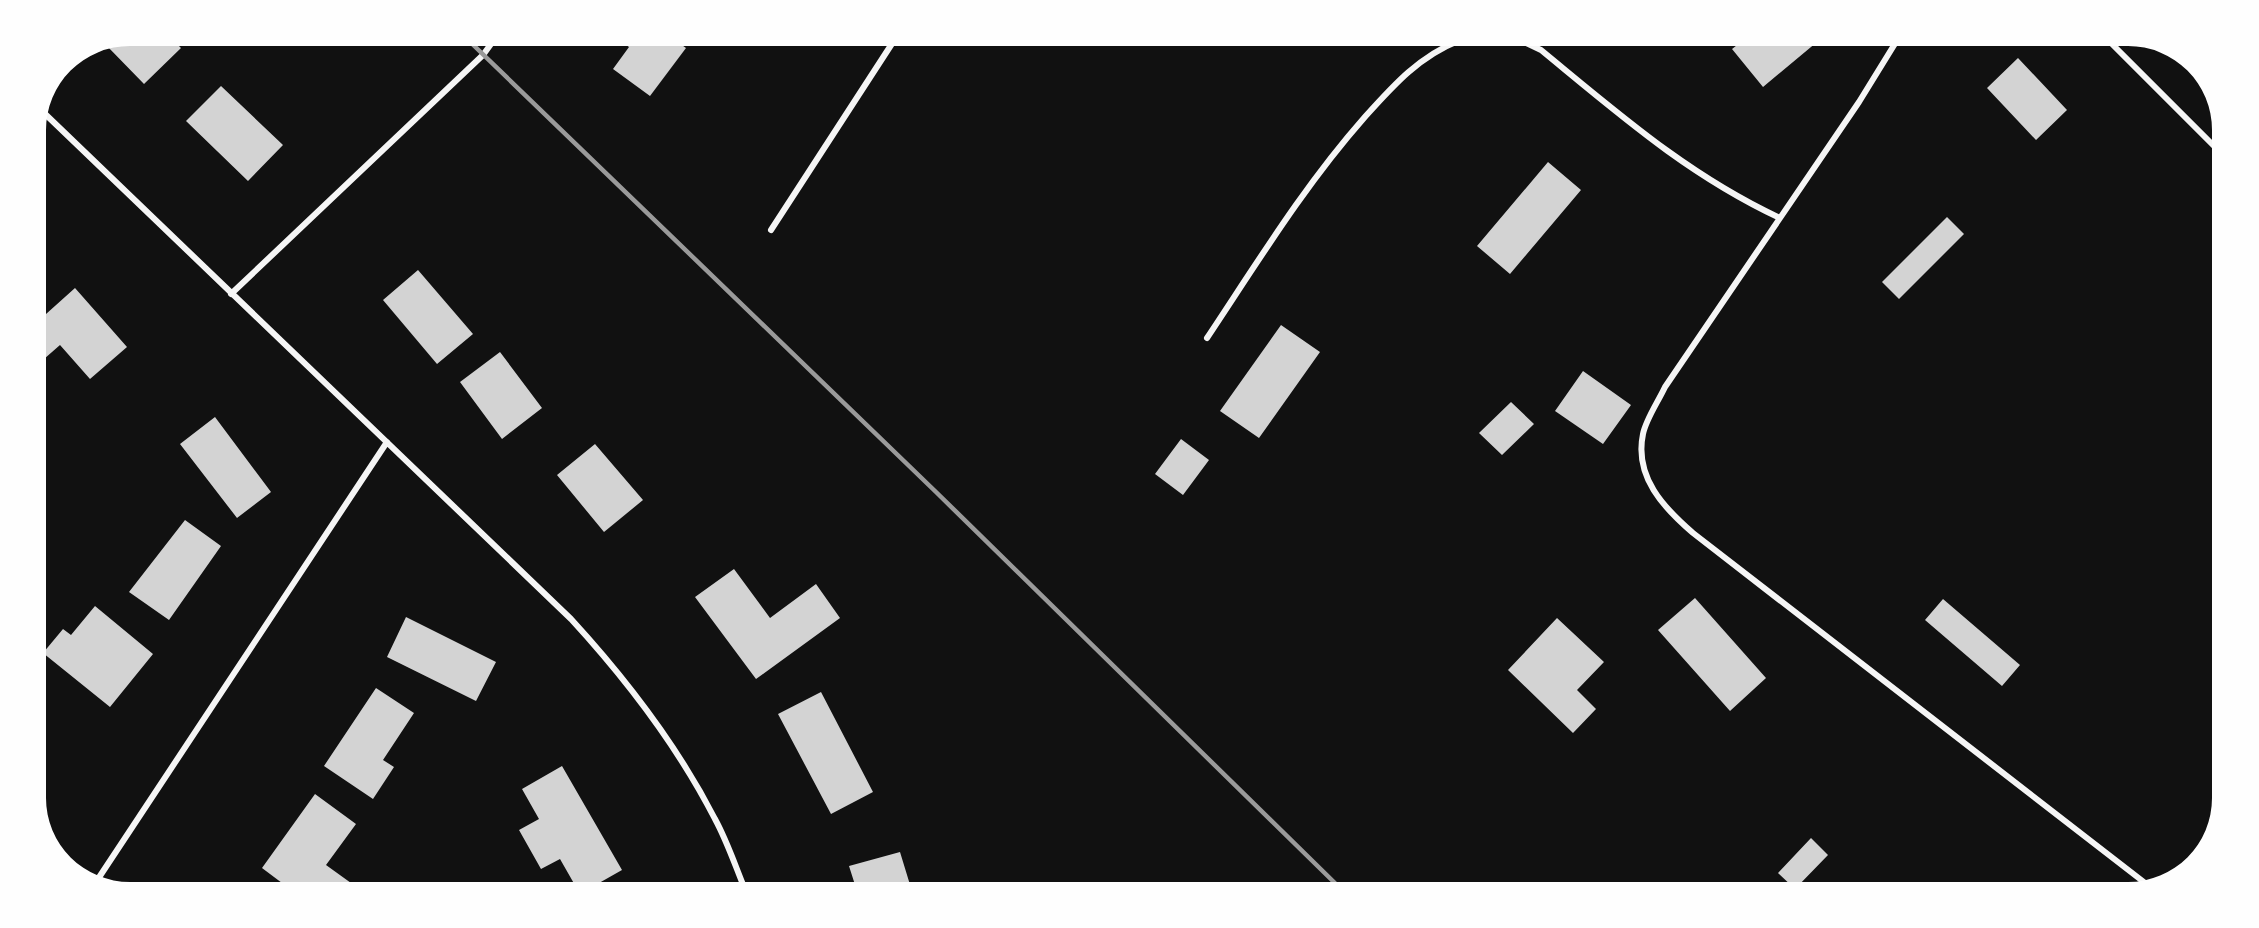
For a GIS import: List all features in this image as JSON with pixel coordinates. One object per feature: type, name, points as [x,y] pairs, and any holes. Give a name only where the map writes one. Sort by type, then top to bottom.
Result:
[{"type":"street","points":[[231,294],[483,55],[490,46]]},
{"type":"street","points":[[771,230],[890,46]]},
{"type":"street","points":[[1207,338],[1330,156],[1394,84],[1438,49],[1446,46]]},
{"type":"street","points":[[1533,46],[1541,50],[1666,152],[1734,196],[1780,218]]},
{"type":"street","points":[[1893,46],[1665,387],[1643,434],[1643,464],[1649,483],[1665,509],[1693,533],[2142,880]]},
{"type":"street","points":[[2114,46],[2212,144]]},
{"type":"street","points":[[48,117],[571,619],[619,672],[672,746],[716,820],[742,882]]},
{"type":"street","points":[[100,876],[387,442]]},
{"type":"building","points":[[130,46],[179,46],[181,48],[144,84],[110,49]]},
{"type":"building","points":[[683,46],[686,48],[650,96],[613,69],[629,47]]},
{"type":"building","points":[[1736,46],[1812,46],[1763,87],[1732,49]]},
{"type":"building","points":[[2018,58],[2067,110],[2036,140],[1987,88]]},
{"type":"building","points":[[221,86],[283,145],[248,181],[186,121]]},
{"type":"building","points":[[1548,162],[1581,190],[1510,274],[1477,246]]},
{"type":"building","points":[[1947,217],[1964,234],[1899,299],[1882,282]]},
{"type":"building","points":[[418,270],[473,334],[437,364],[383,300]]},
{"type":"building","points":[[75,288],[127,347],[90,379],[60,345],[46,357],[46,314]]},
{"type":"building","points":[[1281,325],[1320,352],[1259,438],[1220,411]]},
{"type":"building","points":[[500,352],[542,408],[502,439],[460,382]]},
{"type":"building","points":[[1583,371],[1631,405],[1603,444],[1555,411]]},
{"type":"building","points":[[1511,402],[1534,424],[1502,455],[1479,433]]},
{"type":"building","points":[[215,417],[271,492],[237,518],[180,444]]},
{"type":"building","points":[[1181,439],[1209,460],[1183,495],[1155,474]]},
{"type":"building","points":[[595,444],[643,500],[604,532],[557,475]]},
{"type":"building","points":[[185,520],[221,546],[169,620],[129,592]]},
{"type":"building","points":[[734,569],[770,618],[816,584],[840,618],[756,679],[695,597]]},
{"type":"building","points":[[1695,598],[1766,678],[1730,711],[1658,630]]},
{"type":"building","points":[[1943,599],[2020,665],[2002,686],[1925,620]]},
{"type":"building","points":[[95,606],[153,654],[110,707],[47,656],[47,648],[63,629],[71,635]]},
{"type":"building","points":[[406,617],[496,662],[476,701],[387,657]]},
{"type":"building","points":[[1557,618],[1604,662],[1577,690],[1596,709],[1573,733],[1508,670]]},
{"type":"building","points":[[376,688],[414,713],[383,760],[394,767],[373,799],[324,766]]},
{"type":"building","points":[[821,692],[873,792],[831,814],[778,714]]},
{"type":"building","points":[[562,766],[622,870],[601,882],[573,882],[560,859],[541,869],[519,830],[539,819],[522,789]]},
{"type":"building","points":[[315,794],[356,824],[326,865],[350,882],[281,882],[262,868]]},
{"type":"building","points":[[1811,838],[1828,855],[1802,882],[1788,882],[1778,873]]},
{"type":"building","points":[[900,852],[909,882],[854,882],[849,866]]},
{"type":"railway","points":[[474,46],[936,492],[1334,882]]}]
